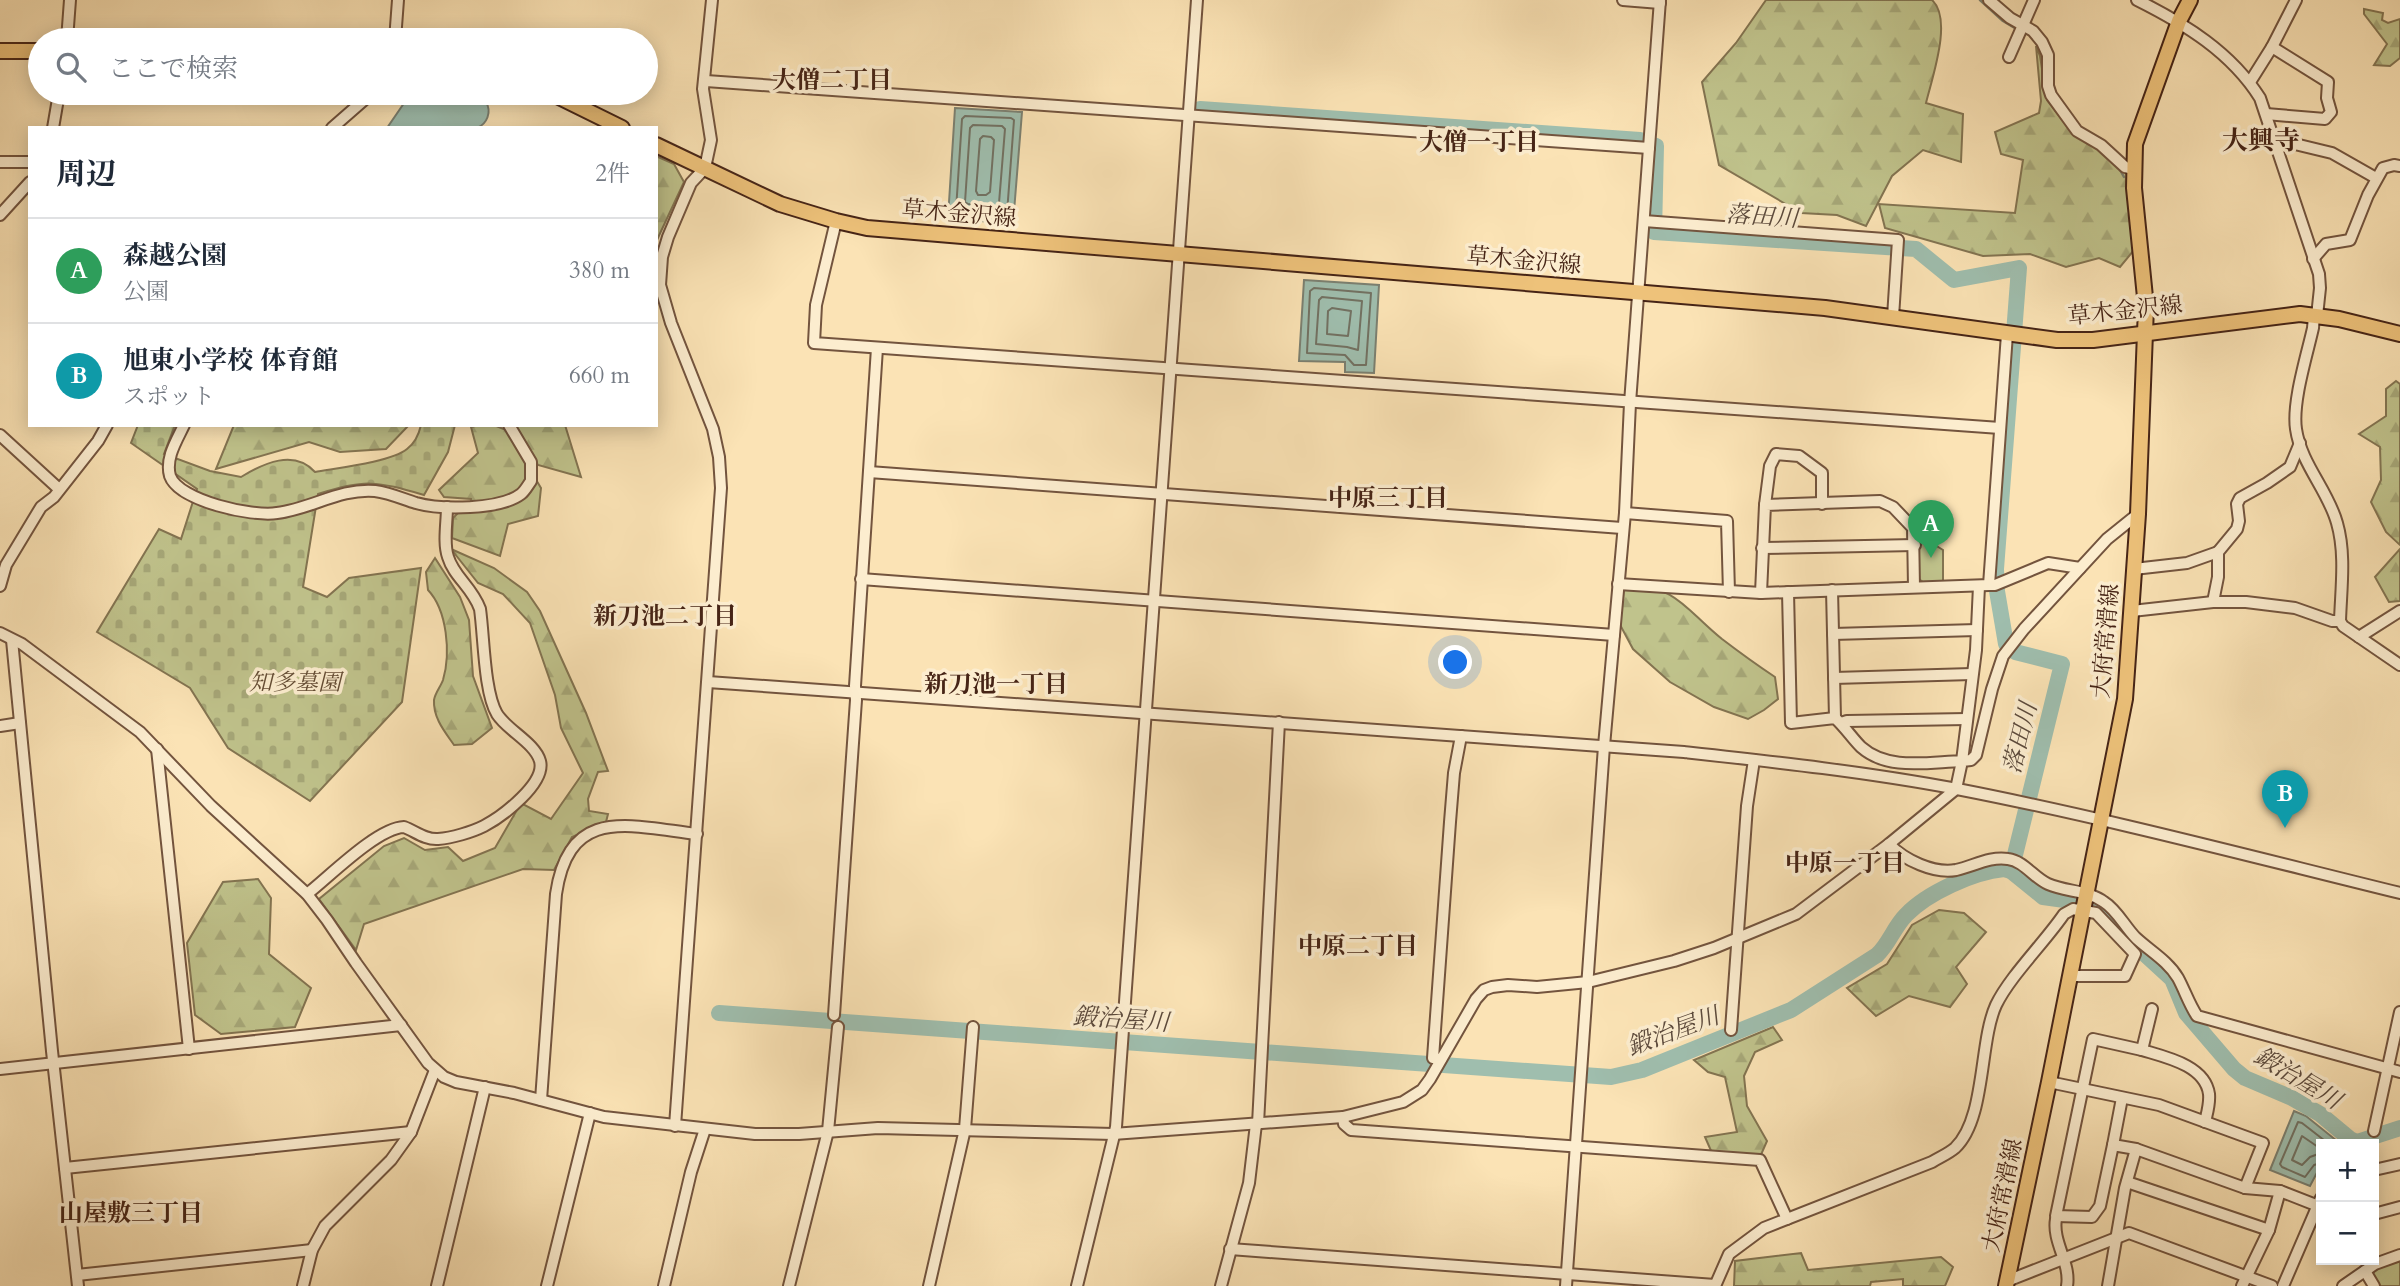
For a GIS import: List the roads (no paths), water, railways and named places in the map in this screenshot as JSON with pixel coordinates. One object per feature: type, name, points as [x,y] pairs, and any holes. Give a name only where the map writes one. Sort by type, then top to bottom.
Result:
[{"type":"main road","name":"大府常滑線","points":[[2006,1283],[2071,976],[2099,820],[2125,699],[2147,307],[2134,188],[2135,144],[2179,21],[2190,0]]},
{"type":"main road","points":[[0,51],[28,51]]},
{"type":"main road","points":[[575,105],[618,126]]},
{"type":"main road","name":"草木金沢線","points":[[658,146],[768,199],[836,221],[880,229],[1813,307],[2007,334],[2075,340],[2300,314],[2400,334]]},
{"type":"street","points":[[68,28],[70,0]]},
{"type":"street","points":[[396,28],[398,0]]},
{"type":"street","points":[[675,1126],[721,488],[719,457],[713,429],[671,323],[660,285],[662,257],[668,237],[691,183],[705,168],[712,135],[703,89],[706,81],[712,0]]},
{"type":"street","points":[[1077,1286],[1116,1126],[1197,0]]},
{"type":"street","points":[[1566,1286],[1604,746],[1625,513],[1630,402],[1660,1],[1623,0]]},
{"type":"street","points":[[1989,0],[2023,27],[2033,31],[2048,55],[2048,86],[2051,95],[2077,131],[2101,145],[2125,167],[2134,169]]},
{"type":"street","points":[[2009,57],[2034,0]]},
{"type":"street","points":[[2137,0],[2179,21],[2231,61],[2260,98],[2319,274],[2316,316],[2296,408],[2296,428],[2300,443],[2337,523],[2341,545],[2340,621],[2343,626],[2400,665]]},
{"type":"street","points":[[2250,82],[2296,0]]},
{"type":"street","points":[[2266,114],[2323,120],[2332,112],[2327,98],[2328,82],[2272,47]]},
{"type":"street","points":[[706,81],[1649,148]]},
{"type":"street","points":[[53,126],[57,105]]},
{"type":"street","points":[[334,126],[358,105]]},
{"type":"street","points":[[2274,139],[2336,155],[2376,178]]},
{"type":"street","points":[[0,162],[28,162]]},
{"type":"street","points":[[2313,259],[2326,244],[2350,240],[2382,168],[2400,166]]},
{"type":"street","points":[[0,215],[28,184]]},
{"type":"street","points":[[836,221],[817,305],[814,343],[2000,428]]},
{"type":"street","points":[[1644,221],[1898,240],[1893,317]]},
{"type":"street","points":[[0,633],[22,645],[140,732],[211,806],[307,894],[435,1070],[456,1082],[590,1113],[675,1126],[755,1134],[877,1128],[1112,1134],[1343,1117],[1412,1098],[1422,1090],[1484,990],[1508,985],[1537,987],[1588,982],[1674,961],[1737,939],[1796,914],[1956,789],[1962,761],[1984,586],[2007,334]]},
{"type":"street","points":[[834,1014],[856,713],[855,693],[877,348]]},
{"type":"street","points":[[0,586],[6,565],[41,507],[54,497],[106,427]]},
{"type":"street","points":[[183,427],[170,457],[170,477],[174,483],[190,495],[253,514],[278,513],[310,506],[348,492],[365,491],[447,507],[493,504],[510,499],[522,493],[531,481],[531,462],[510,427]]},
{"type":"street","points":[[0,436],[59,489]]},
{"type":"street","points":[[2134,569],[2187,562],[2218,552],[2237,529],[2237,504],[2240,498],[2267,484],[2290,467],[2300,443]]},
{"type":"street","points":[[1761,593],[1765,505],[1770,466],[1776,454],[1798,456],[1822,473],[1822,503]]},
{"type":"street","points":[[869,472],[1622,528]]},
{"type":"street","points":[[1765,505],[1886,503],[1913,528],[1914,587]]},
{"type":"street","points":[[307,894],[386,831],[404,827],[424,837],[436,839],[481,828],[531,789],[539,778],[541,766],[537,754],[505,725],[494,708],[480,609],[475,595],[457,574],[448,558],[447,507]]},
{"type":"street","points":[[1625,513],[1727,521],[1729,592]]},
{"type":"street","points":[[1832,590],[1838,721],[1863,748],[1887,761],[1899,764],[1971,760],[1976,755],[2003,656],[2024,629],[2112,533],[2137,514]]},
{"type":"street","points":[[1762,548],[1915,545]]},
{"type":"street","points":[[2214,603],[2218,552]]},
{"type":"street","points":[[1618,583],[1761,593],[1984,586],[1995,585],[2048,563],[2080,568]]},
{"type":"street","points":[[862,579],[1614,635]]},
{"type":"street","points":[[1788,592],[1791,723],[1967,719]]},
{"type":"street","points":[[2132,611],[2246,602],[2284,607],[2340,621]]},
{"type":"street","points":[[2359,637],[2400,611]]},
{"type":"street","points":[[1833,634],[1977,629]]},
{"type":"street","points":[[12,640],[78,1281],[312,1250]]},
{"type":"street","points":[[1834,678],[1972,674]]},
{"type":"street","points":[[708,682],[1604,746],[1755,760],[1956,789],[2099,820],[2400,893]]},
{"type":"street","points":[[1221,1286],[1248,1183],[1257,1124],[1279,722]]},
{"type":"street","points":[[0,726],[20,723]]},
{"type":"street","points":[[1439,1063],[1433,1058],[1454,772],[1461,736]]},
{"type":"street","points":[[157,749],[189,1049]]},
{"type":"street","points":[[1731,1030],[1748,806],[1755,760]]},
{"type":"street","points":[[541,1100],[556,894],[563,863],[572,847],[597,828],[624,825],[696,834]]},
{"type":"street","points":[[1889,844],[1909,859],[1932,868],[1948,870],[1997,858],[2011,859],[2049,885],[2076,890],[2084,903],[2135,954],[2125,976],[2071,976]]},
{"type":"street","points":[[1230,1249],[1715,1286],[1729,1254],[1764,1228],[1932,1161],[1955,1148],[1968,1128],[1980,1086],[1990,1020],[1997,1002],[2064,914],[2084,903],[2104,902],[2134,936],[2169,966],[2178,977],[2197,1016],[2400,1072]]},
{"type":"street","points":[[2143,1050],[2152,1009]]},
{"type":"street","points":[[2374,1131],[2400,1013]]},
{"type":"street","points":[[0,1069],[401,1025]]},
{"type":"street","points":[[789,1286],[828,1131],[838,1027]]},
{"type":"street","points":[[929,1286],[965,1129],[973,1031]]},
{"type":"street","points":[[2122,1098],[2100,1206],[2092,1217],[2056,1216],[2093,1039],[2143,1050],[2197,1073],[2208,1091],[2205,1122]]},
{"type":"street","points":[[303,1286],[312,1250],[326,1226],[391,1160],[411,1132],[435,1070]]},
{"type":"street","points":[[2049,1082],[2159,1105],[2263,1143],[2245,1188]]},
{"type":"street","points":[[437,1286],[485,1087]]},
{"type":"street","points":[[547,1286],[590,1113]]},
{"type":"street","points":[[1343,1117],[1344,1124],[1351,1130],[1760,1160],[1787,1219]]},
{"type":"street","points":[[664,1286],[691,1172],[705,1129]]},
{"type":"street","points":[[65,1168],[411,1132]]},
{"type":"street","points":[[2113,1145],[2136,1149],[2245,1188],[2280,1191],[2316,1203]]},
{"type":"street","points":[[2111,1285],[2127,1182],[2136,1149]]},
{"type":"street","points":[[2379,1169],[2400,1164]]},
{"type":"street","points":[[2127,1182],[2269,1230]]},
{"type":"street","points":[[2244,1281],[2269,1230],[2280,1191]]},
{"type":"street","points":[[2379,1213],[2400,1207]]},
{"type":"street","points":[[2283,1286],[2316,1213]]},
{"type":"street","points":[[2056,1219],[2054,1231],[2067,1286]]},
{"type":"street","points":[[2006,1283],[2129,1233],[2244,1281],[2272,1286]]},
{"type":"street","points":[[2379,1262],[2400,1255]]},
{"type":"street","points":[[2343,1286],[2371,1265],[2374,1286]]},
{"type":"water","points":[[403,105],[487,105],[489,110],[488,117],[480,126],[388,126]]},
{"type":"water","points":[[955,108],[1022,112],[1013,224],[948,218]]},
{"type":"water","points":[[1304,280],[1379,285],[1374,373],[1345,372],[1345,362],[1299,361]]},
{"type":"water","points":[[2294,1111],[2306,1116],[2335,1139],[2316,1139],[2316,1175],[2310,1186],[2270,1170]]},
{"type":"waterway","points":[[1980,0],[2003,21],[2018,30]]},
{"type":"waterway","name":"落田川","points":[[1200,109],[1640,140],[1656,146],[1654,232],[1916,249],[1954,280],[2019,268],[1996,569],[2006,644]]},
{"type":"waterway","points":[[2119,168],[2124,177]]},
{"type":"waterway","name":"落田川","points":[[2011,871],[2062,664],[2015,652]]},
{"type":"waterway","name":"鍛治屋川","points":[[719,1013],[1611,1077],[1642,1070],[1791,1010],[1877,955],[1902,920],[1926,899],[1965,879],[2004,869],[2011,871],[2043,897],[2079,902],[2104,910],[2136,946],[2172,979],[2186,1013],[2245,1078],[2292,1098],[2320,1114],[2357,1142],[2400,1128]]},
{"type":"place","name":"森越公園","points":[[1931,558]]},
{"type":"place","name":"旭東小学校 体育館","points":[[2285,828]]},
{"type":"district","name":"大僧二丁目","points":[[832,80]]},
{"type":"district","name":"大興寺","points":[[2261,140]]},
{"type":"district","name":"大僧一丁目","points":[[1479,142]]},
{"type":"district","name":"中原三丁目","points":[[1388,498]]},
{"type":"district","name":"新刀池二丁目","points":[[665,616]]},
{"type":"district","name":"新刀池一丁目","points":[[996,684]]},
{"type":"district","name":"中原一丁目","points":[[1845,863]]},
{"type":"district","name":"中原二丁目","points":[[1358,946]]},
{"type":"district","name":"山屋敷三丁目","points":[[131,1213]]},
{"type":"park label","name":"知多墓園","points":[[295,682]]}]
